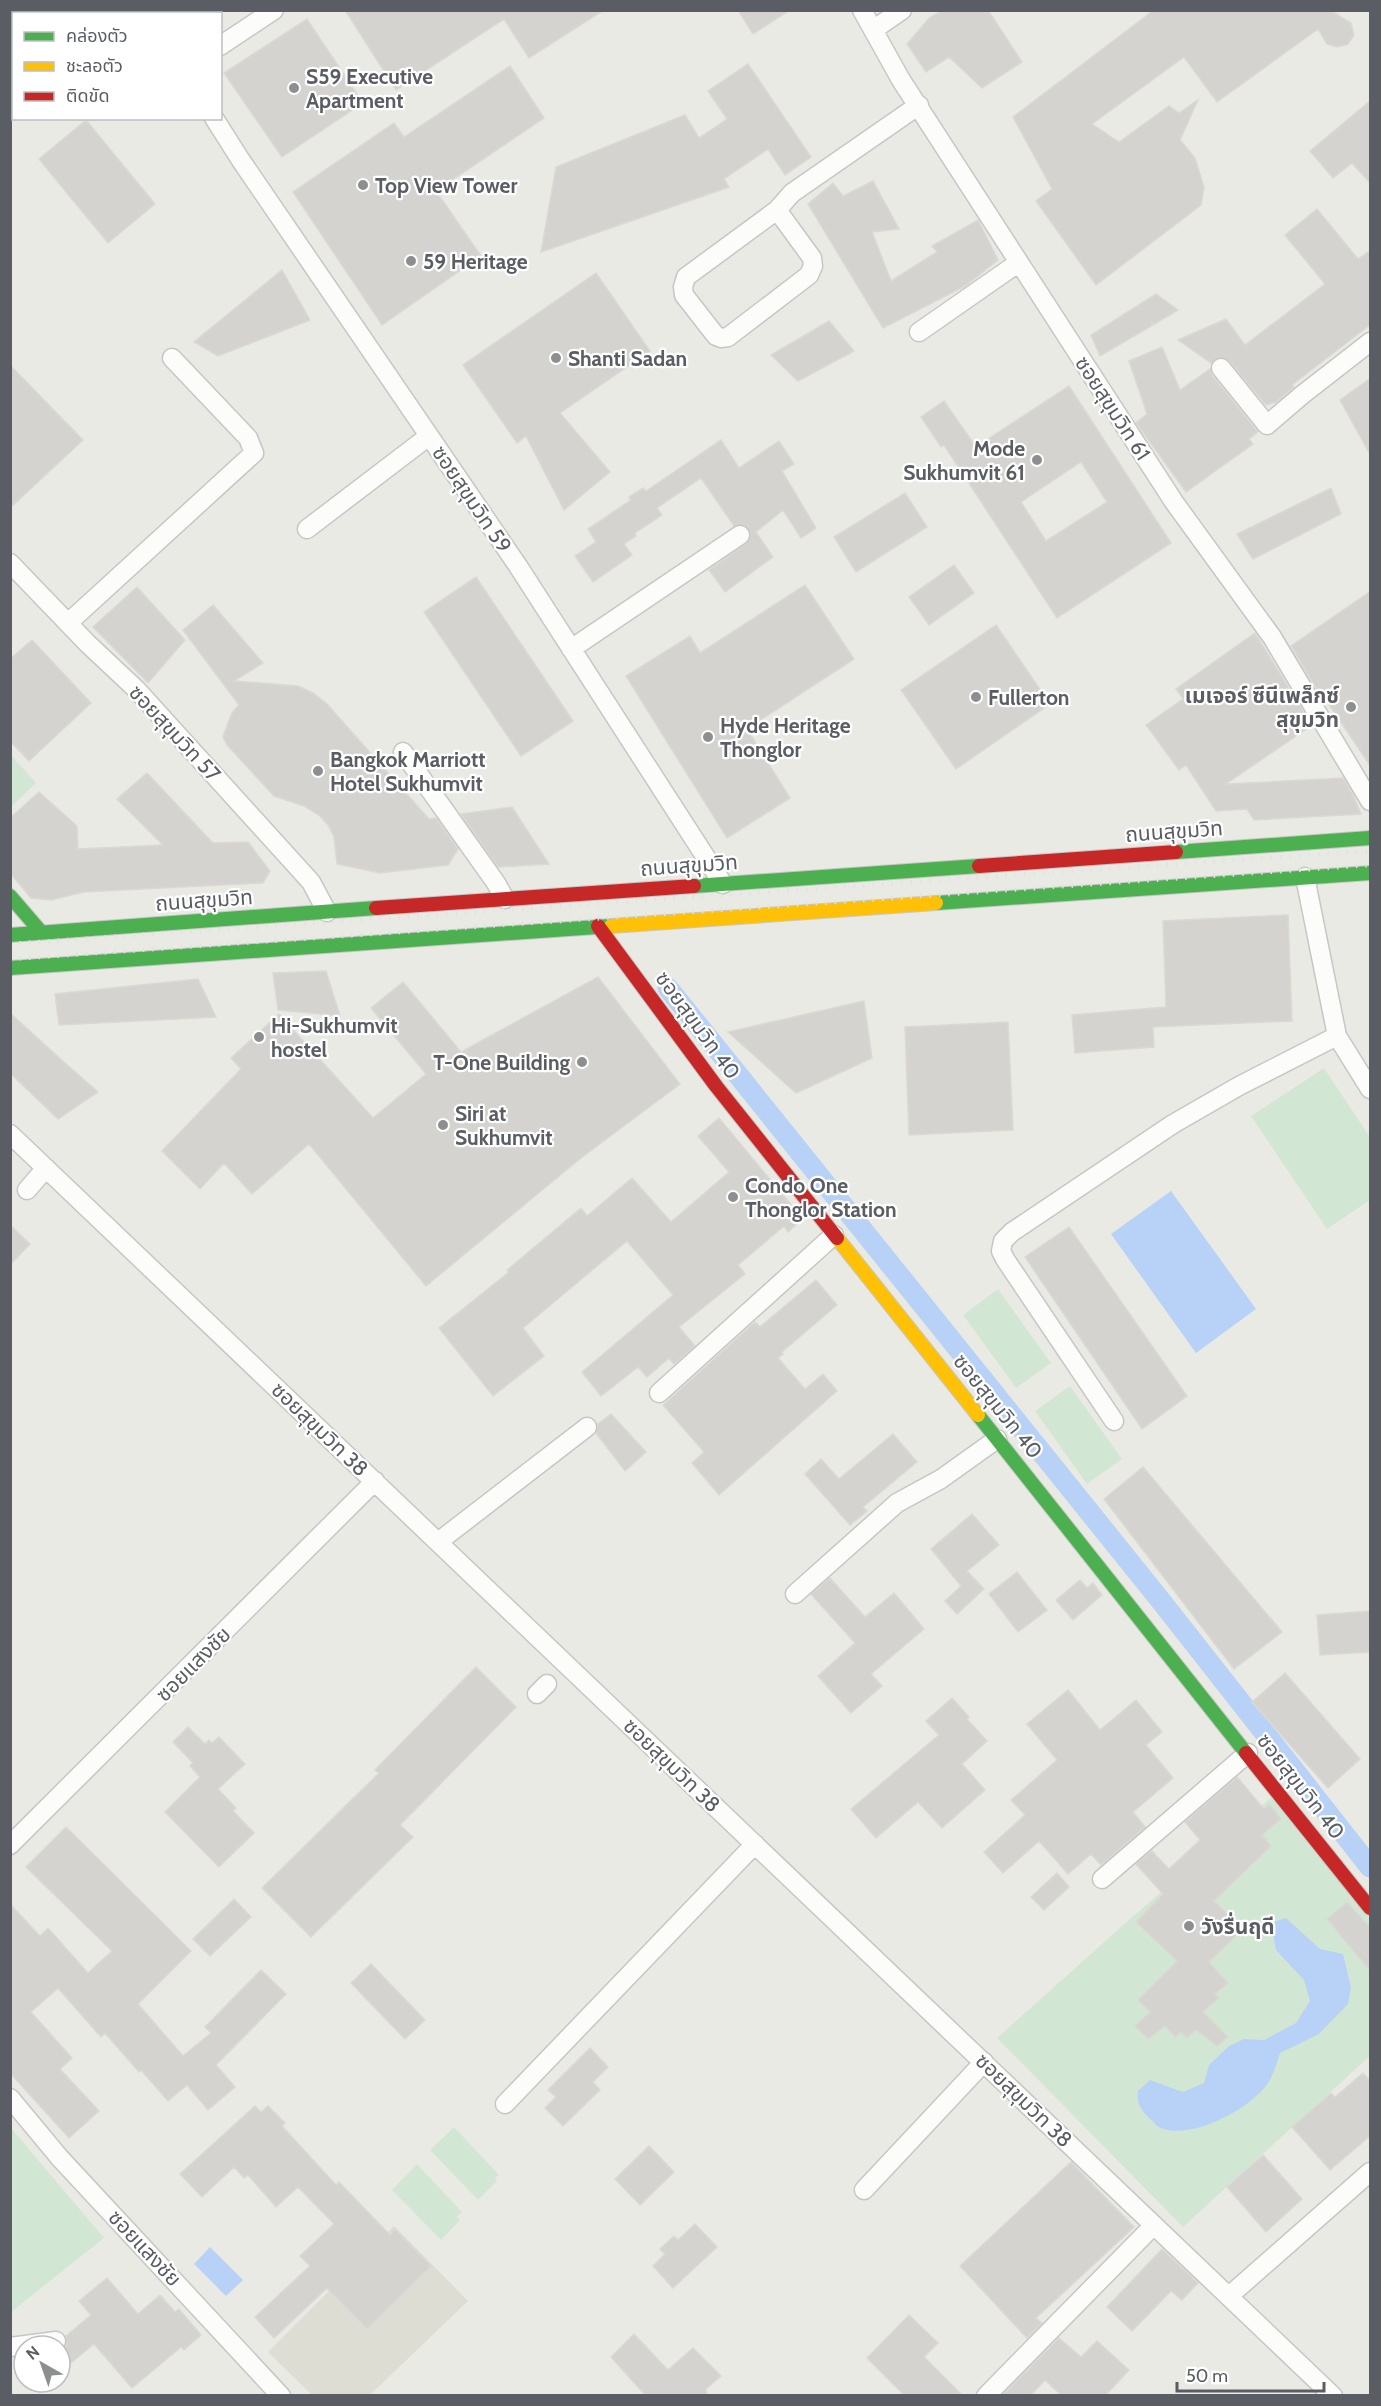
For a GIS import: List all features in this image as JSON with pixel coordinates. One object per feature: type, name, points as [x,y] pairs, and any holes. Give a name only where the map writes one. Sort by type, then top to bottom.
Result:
[{"type":"main road","name":"ถนนสุขุมวิท","points":[[10,968],[44,949],[327,912],[450,901],[505,899],[596,909],[723,884],[1371,838]]},
{"type":"main road","name":"ถนนสุขุมวิท","points":[[10,935],[44,949],[596,909],[1371,873]]},
{"type":"main road","points":[[10,896],[44,949]]},
{"type":"main road","name":"ซอยสุขุมวิท 40","points":[[596,909],[716,1086],[1371,1908]]},
{"type":"street","points":[[222,45],[274,10]]},
{"type":"street","name":"ซอยสุขุมวิท 61","points":[[861,10],[901,80],[1174,502],[1268,630],[1371,801]]},
{"type":"street","points":[[873,30],[902,10]]},
{"type":"street","points":[[777,210],[813,258],[813,266],[809,275],[728,337],[716,336],[684,295],[682,287],[686,277],[777,210],[792,193],[919,105]]},
{"type":"street","name":"ซอยสุขุมวิท 59","points":[[215,120],[571,649],[723,884]]},
{"type":"street","points":[[919,332],[1018,263]]},
{"type":"street","points":[[1221,368],[1267,425],[1371,342]]},
{"type":"street","points":[[68,623],[254,453],[248,438],[172,358]]},
{"type":"street","points":[[307,529],[429,436]]},
{"type":"street","points":[[571,649],[740,535]]},
{"type":"street","name":"ซอยสุขุมวิท 57","points":[[10,563],[137,690],[311,882],[327,912]]},
{"type":"street","points":[[403,752],[505,899]]},
{"type":"street","points":[[1305,877],[1337,1036],[1371,1089]]},
{"type":"street","points":[[1114,1421],[1005,1259],[1001,1251],[1003,1241],[1012,1232],[1173,1124],[1239,1086],[1337,1036]]},
{"type":"street","name":"ซอยสุขุมวิท 38","points":[[10,1134],[1334,2396]]},
{"type":"street","points":[[27,1190],[46,1168]]},
{"type":"street","points":[[659,1393],[834,1235]]},
{"type":"street","points":[[438,1542],[587,1427]]},
{"type":"street","points":[[795,1594],[897,1503],[940,1479],[998,1439]]},
{"type":"street","name":"ซอยแสงชัย","points":[[10,1845],[375,1481]]},
{"type":"street","points":[[1102,1879],[1248,1753]]},
{"type":"street","points":[[505,2104],[755,1844]]},
{"type":"street","points":[[864,2190],[984,2062]]},
{"type":"street","name":"ซอยแสงชัย","points":[[10,2098],[48,2145],[281,2396]]},
{"type":"street","points":[[1229,2296],[1371,2172]]},
{"type":"street","points":[[986,2396],[1154,2225]]},
{"type":"shaded area","points":[[394,2226],[468,2301],[370,2395],[312,2395],[268,2352]]},
{"type":"green space","points":[[11,755],[36,783],[11,807]]},
{"type":"green space","points":[[1324,1068],[1370,1137],[1370,1200],[1327,1229],[1251,1116]]},
{"type":"green space","points":[[998,1289],[1051,1363],[1016,1388],[963,1315]]},
{"type":"green space","points":[[1070,1386],[1122,1459],[1087,1484],[1035,1411]]},
{"type":"green space","points":[[1273,1796],[1370,1919],[1370,2056],[1183,2227],[997,2038],[1131,1918]]},
{"type":"green space","points":[[454,2127],[499,2175],[495,2178],[497,2181],[478,2200],[430,2150]]},
{"type":"green space","points":[[11,2128],[104,2238],[11,2312]]},
{"type":"green space","points":[[417,2164],[462,2212],[457,2217],[460,2220],[441,2240],[392,2190]]},
{"type":"water","points":[[1171,1191],[1256,1309],[1196,1353],[1111,1234]]},
{"type":"water","points":[[1286,1918],[1320,1949],[1343,1954],[1351,1987],[1348,2004],[1319,2034],[1280,2053],[1270,2080],[1251,2101],[1205,2126],[1174,2131],[1160,2127],[1144,2113],[1138,2100],[1138,2091],[1150,2080],[1183,2092],[1204,2083],[1209,2065],[1229,2046],[1244,2039],[1264,2040],[1296,2023],[1310,2001],[1304,1980],[1276,1950],[1271,1923]]},
{"type":"water","points":[[210,2247],[243,2280],[226,2296],[194,2264]]},
{"type":"building","points":[[345,10],[604,10],[529,58],[504,19],[396,90]]},
{"type":"building","points":[[738,10],[790,10],[753,34]]},
{"type":"building","points":[[944,10],[988,10],[1022,62],[982,88],[949,57],[926,72],[907,44],[930,17]]},
{"type":"building","points":[[1154,10],[1330,10],[1351,23],[1354,35],[1348,44],[1337,47],[1327,44],[1318,29],[1217,102],[1184,57],[1092,124],[1119,142],[1169,106],[1179,113],[1198,100],[1180,140],[1195,158],[1204,187],[1201,205],[1096,285],[1036,201],[1052,189],[1013,117]]},
{"type":"building","name":"S59 Executive Apartment","points":[[307,19],[363,103],[282,157],[224,73]]},
{"type":"building","points":[[748,64],[811,157],[785,175],[768,149],[724,179],[729,187],[541,252],[556,167],[685,115],[699,138],[727,119],[708,91]]},
{"type":"building","points":[[510,66],[544,118],[436,191],[481,256],[382,325],[293,192],[394,123],[404,137]]},
{"type":"building","points":[[1371,100],[1371,184],[1352,163],[1333,178],[1310,151]]},
{"type":"building","points":[[86,120],[155,204],[108,243],[39,159]]},
{"type":"building","points":[[873,181],[899,229],[872,232],[891,281],[937,252],[932,246],[978,220],[998,260],[965,286],[883,328],[808,204],[833,183],[843,196]]},
{"type":"building","points":[[1317,209],[1358,259],[1371,250],[1371,324],[1292,385],[1294,387],[1276,402],[1266,405],[1229,361],[1220,357],[1211,363],[1178,340],[1226,319],[1245,345],[1325,284],[1285,235]]},
{"type":"building","points":[[282,270],[310,320],[218,356],[194,342]]},
{"type":"building","name":"Shanti Sadan","points":[[596,273],[650,351],[560,413],[610,472],[564,510],[526,436],[517,443],[463,365]]},
{"type":"building","points":[[1156,294],[1178,310],[1155,324],[1151,322],[1153,325],[1100,356],[1091,335]]},
{"type":"building","points":[[829,321],[854,351],[798,381],[771,355]]},
{"type":"building","points":[[1162,347],[1180,390],[1210,369],[1212,375],[1258,432],[1249,439],[1253,444],[1186,492],[1136,423],[1147,414],[1129,361]]},
{"type":"building","points":[[10,365],[83,440],[10,508]]},
{"type":"building","points":[[1371,378],[1371,456],[1340,400]]},
{"type":"building","points":[[1069,386],[1171,543],[1057,618],[944,445],[941,447],[921,417],[944,401],[976,447]],"holes":[[[1081,462],[1107,502],[1046,541],[1021,502]]]},
{"type":"building","points":[[721,440],[739,468],[779,441],[794,464],[782,471],[816,528],[801,538],[783,510],[756,532],[773,557],[725,592],[709,570],[746,544],[751,534],[744,525],[734,526],[701,478],[657,508],[662,515],[635,533],[636,536],[624,544],[632,555],[593,582],[575,556],[596,542],[588,529],[631,500],[629,497],[643,488],[646,491]]},
{"type":"building","points":[[1331,488],[1341,514],[1253,559],[1237,534]]},
{"type":"building","points":[[905,493],[927,527],[856,572],[834,537]]},
{"type":"building","points":[[954,565],[974,593],[929,625],[909,597]]},
{"type":"building","points":[[476,577],[573,721],[521,756],[424,612]]},
{"type":"building","points":[[805,585],[854,659],[747,729],[790,798],[727,838],[626,676],[690,636],[700,653]]},
{"type":"building","points":[[137,587],[185,640],[148,683],[93,627]]},
{"type":"building","name":"เมเจอร์ ซีนีเพล็กซ์ สุขุมวิท","points":[[1371,591],[1371,767],[1322,694],[1320,695],[1291,646]]},
{"type":"building","name":"Bangkok Marriott Hotel Sukhumvit","points":[[213,605],[263,663],[234,681],[298,686],[313,693],[327,704],[429,819],[436,818],[458,849],[448,865],[380,873],[337,864],[334,837],[328,825],[319,815],[304,806],[274,796],[227,745],[223,737],[232,713],[239,705],[183,630]]},
{"type":"building","name":"Fullerton","points":[[996,625],[1050,704],[956,769],[901,690]]},
{"type":"building","points":[[1255,633],[1312,725],[1226,784],[1343,778],[1361,814],[1254,820],[1247,809],[1216,811],[1186,765],[1179,770],[1146,725],[1183,699],[1176,689]]},
{"type":"building","points":[[32,640],[91,703],[29,761],[10,741],[10,659]]},
{"type":"building","points":[[147,773],[213,843],[248,842],[270,871],[263,883],[84,892],[51,900],[31,898],[10,873],[10,818],[39,792],[77,826],[78,849],[163,845],[117,799]]},
{"type":"building","points":[[512,807],[549,864],[498,867],[461,814]]},
{"type":"building","points":[[1288,915],[1292,1021],[1153,1027],[1154,1047],[1075,1053],[1072,1015],[1166,1007],[1163,921]]},
{"type":"building","points":[[326,971],[340,1016],[278,1010],[273,973]]},
{"type":"building","points":[[598,977],[680,1084],[581,1158],[426,1286],[309,1144],[252,1194],[224,1163],[200,1189],[162,1151],[241,1069],[231,1058],[279,1014],[373,1118],[426,1074],[371,1008],[403,982],[461,1052]]},
{"type":"building","points":[[198,979],[216,1017],[59,1025],[55,994]]},
{"type":"building","points":[[864,1001],[872,1058],[796,1093],[728,1032]]},
{"type":"building","points":[[10,1013],[98,1092],[58,1119],[10,1073]]},
{"type":"building","points":[[1008,1022],[1013,1130],[909,1135],[905,1027]]},
{"type":"building","points":[[719,1118],[803,1219],[788,1232],[784,1226],[738,1265],[745,1274],[679,1327],[695,1346],[674,1364],[669,1358],[647,1377],[638,1367],[601,1396],[582,1372],[673,1295],[627,1241],[523,1328],[544,1356],[493,1396],[439,1328],[509,1272],[507,1270],[581,1208],[587,1216],[632,1178],[671,1222],[729,1172],[698,1136]]},
{"type":"building","points":[[10,1225],[30,1244],[10,1265]]},
{"type":"building","points":[[1069,1227],[1187,1396],[1142,1429],[1025,1257]]},
{"type":"building","points":[[816,1280],[837,1305],[778,1358],[805,1389],[823,1374],[837,1391],[719,1495],[692,1463],[704,1452],[663,1405],[755,1322],[760,1327]]},
{"type":"building","points":[[611,1414],[646,1452],[625,1471],[596,1433],[598,1424]]},
{"type":"building","points":[[893,1434],[917,1462],[863,1507],[867,1511],[850,1525],[805,1474],[821,1459],[839,1479]]},
{"type":"building","points":[[1143,1467],[1282,1632],[1234,1669],[1104,1499]]},
{"type":"building","points":[[972,1514],[999,1545],[967,1571],[984,1589],[957,1614],[945,1601],[961,1586],[931,1549]]},
{"type":"building","points":[[1017,1572],[1047,1610],[1018,1632],[989,1594]]},
{"type":"building","points":[[830,1578],[865,1617],[894,1593],[924,1629],[871,1674],[882,1686],[851,1713],[818,1676],[855,1643],[811,1594]]},
{"type":"building","points":[[1080,1580],[1087,1588],[1093,1583],[1102,1595],[1073,1620],[1056,1600]]},
{"type":"building","points":[[1371,1611],[1371,1652],[1320,1655],[1317,1615]]},
{"type":"building","points":[[476,1667],[516,1707],[400,1825],[413,1837],[311,1937],[262,1888],[379,1773],[375,1770]]},
{"type":"building","points":[[1285,1673],[1360,1759],[1328,1788],[1252,1702]]},
{"type":"building","points":[[1068,1690],[1100,1730],[1136,1700],[1162,1732],[1146,1745],[1173,1778],[1133,1812],[1145,1827],[1101,1865],[1091,1854],[1068,1874],[1039,1841],[1003,1873],[984,1852],[1025,1815],[1011,1800],[1057,1760],[1027,1724]]},
{"type":"building","points":[[952,1698],[987,1741],[962,1764],[985,1790],[942,1828],[918,1802],[876,1838],[851,1809],[939,1735],[926,1721]]},
{"type":"building","points":[[188,1727],[205,1744],[209,1740],[212,1743],[219,1737],[245,1764],[218,1789],[236,1808],[233,1811],[254,1833],[219,1867],[165,1812],[200,1777],[190,1766],[193,1763],[173,1742]]},
{"type":"building","name":"วังรื่นฤดี","points":[[1237,1777],[1264,1809],[1269,1804],[1281,1819],[1262,1835],[1271,1846],[1214,1901],[1243,1929],[1209,1962],[1228,1983],[1215,1994],[1219,1998],[1203,2012],[1228,2037],[1217,2046],[1196,2030],[1187,2038],[1181,2032],[1175,2037],[1165,2026],[1148,2039],[1135,2026],[1150,2012],[1138,2000],[1177,1961],[1136,1922],[1163,1894],[1136,1864],[1152,1851],[1169,1869],[1200,1840],[1185,1822]]},
{"type":"building","points":[[66,1827],[191,1951],[138,2004],[183,2056],[211,2033],[205,2027],[261,1970],[286,1994],[216,2065],[235,2087],[208,2110],[187,2085],[168,2101],[105,2033],[101,2037],[58,1988],[31,2012],[72,2058],[60,2069],[99,2111],[69,2138],[10,2073],[10,1904],[40,1936],[48,1928],[88,1973],[112,1951],[26,1867]]},
{"type":"building","points":[[1057,1873],[1069,1887],[1044,1910],[1031,1897]]},
{"type":"building","points":[[234,1899],[251,1917],[210,1956],[193,1939]]},
{"type":"building","points":[[1347,1902],[1371,1928],[1371,1972],[1327,1919]]},
{"type":"building","points":[[371,1964],[425,2020],[405,2039],[351,1983]]},
{"type":"building","points":[[590,2048],[608,2067],[593,2082],[600,2090],[563,2126],[545,2108],[556,2097],[548,2090]]},
{"type":"building","points":[[1363,2073],[1371,2082],[1371,2135],[1330,2170],[1292,2127],[1331,2093],[1335,2097]]},
{"type":"building","points":[[255,2106],[261,2112],[268,2106],[285,2123],[282,2126],[336,2185],[339,2182],[390,2235],[395,2229],[431,2266],[367,2329],[327,2288],[274,2338],[255,2317],[310,2266],[300,2256],[334,2224],[298,2187],[276,2207],[248,2175],[244,2178],[234,2167],[202,2197],[180,2174]]},
{"type":"building","points":[[649,2146],[674,2172],[640,2205],[615,2179]]},
{"type":"building","points":[[1263,2155],[1302,2199],[1266,2232],[1227,2187]]},
{"type":"building","points":[[1071,2162],[1134,2227],[1036,2318],[1042,2323],[1027,2338],[960,2266]]},
{"type":"building","points":[[695,2224],[717,2247],[673,2288],[653,2266],[665,2254],[660,2249],[674,2236],[678,2240]]},
{"type":"building","points":[[1162,2249],[1198,2283],[1182,2300],[1171,2291],[1132,2331],[1107,2307]]},
{"type":"building","points":[[107,2278],[138,2314],[160,2295],[175,2312],[179,2309],[201,2335],[184,2350],[181,2347],[132,2388],[94,2344],[72,2362],[72,2334],[68,2334],[91,2315],[79,2301]]},
{"type":"building","points":[[909,2315],[938,2343],[924,2357],[963,2396],[905,2396],[867,2358]]},
{"type":"building","points":[[634,2334],[668,2370],[693,2348],[721,2376],[706,2389],[707,2396],[646,2396],[611,2357]]},
{"type":"building","points":[[1059,2338],[1081,2357],[1097,2341],[1129,2370],[1105,2396],[1062,2396],[1045,2380],[1030,2396],[1002,2396]]},
{"type":"waterway","points":[[668,988],[1161,1601],[1370,1867]]},
{"type":"railway","points":[[10,944],[1370,851]]},
{"type":"railway","points":[[10,959],[1370,865]]},
{"type":"traffic: fast","points":[[1176,852],[1370,838]]},
{"type":"traffic: fast","points":[[694,886],[979,866]]},
{"type":"traffic: fast","points":[[936,903],[1370,873]]},
{"type":"traffic: fast","points":[[10,896],[41,932]]},
{"type":"traffic: fast","points":[[10,935],[376,908]]},
{"type":"traffic: fast","points":[[10,968],[611,926]]},
{"type":"traffic: fast","points":[[978,1415],[1246,1753]]},
{"type":"traffic: slow","points":[[611,926],[936,903]]},
{"type":"traffic: slow","points":[[837,1238],[978,1415]]},
{"type":"traffic: jam","points":[[979,866],[1176,852]]},
{"type":"traffic: jam","points":[[376,908],[694,886]]},
{"type":"traffic: jam","points":[[598,926],[716,1086],[837,1238]]},
{"type":"traffic: jam","points":[[1246,1753],[1370,1908]]},
{"type":"place","name":"S59 Executive Apartment","points":[[294,88]]},
{"type":"place","name":"Top View Tower","points":[[363,185]]},
{"type":"place","name":"59 Heritage","points":[[411,261]]},
{"type":"place","name":"Shanti Sadan","points":[[556,358]]},
{"type":"place","name":"Mode Sukhumvit 61","points":[[1037,460]]},
{"type":"place","name":"Fullerton","points":[[976,697]]},
{"type":"place","name":"เมเจอร์ ซีนีเพล็กซ์ สุขุมวิท","points":[[1351,707]]},
{"type":"place","name":"Hyde Heritage Thonglor","points":[[708,737]]},
{"type":"place","name":"Bangkok Marriott Hotel Sukhumvit","points":[[318,771]]},
{"type":"place","name":"Hi-Sukhumvit hostel","points":[[259,1037]]},
{"type":"place","name":"T-One Building","points":[[582,1062]]},
{"type":"place","name":"Siri at Sukhumvit","points":[[443,1125]]},
{"type":"place","name":"Condo One Thonglor Station","points":[[733,1197]]},
{"type":"place","name":"วังรื่นฤดี","points":[[1189,1926]]}]
